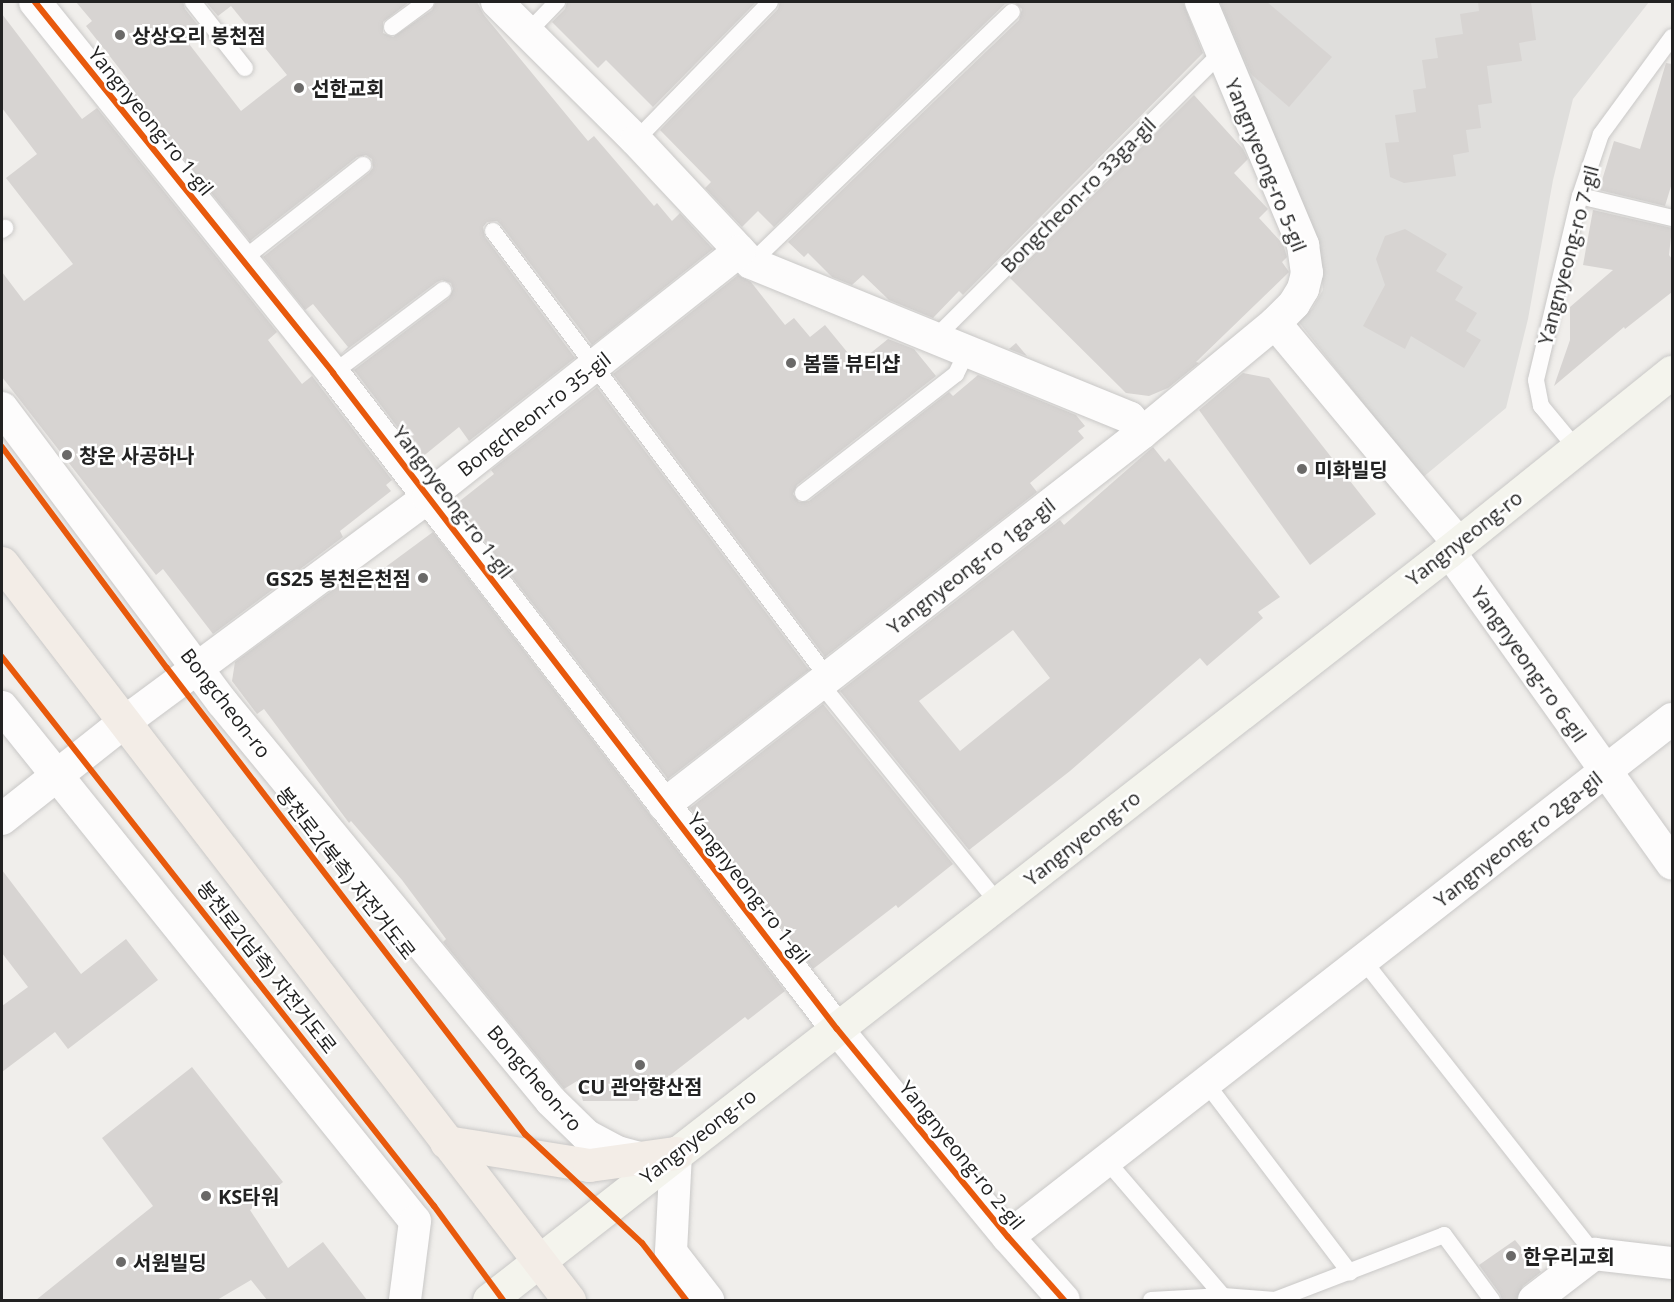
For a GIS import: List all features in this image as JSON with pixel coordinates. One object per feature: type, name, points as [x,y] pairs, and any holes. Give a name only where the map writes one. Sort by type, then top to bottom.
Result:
[{"type":"main road","name":"Yangnyeong-ro","points":[[489,1300],[1454,547],[1672,372]]},
{"type":"main road","points":[[2,564],[569,1300]]},
{"type":"main road","points":[[446,1142],[589,1165],[676,1153]]},
{"type":"street","name":"Yangnyeong-ro 1-gil","points":[[35,2],[333,373],[837,1029]]},
{"type":"street","points":[[497,2],[636,140],[745,257],[1130,418],[1142,433]]},
{"type":"street","name":"Yangnyeong-ro 5-gil","points":[[1201,2],[1303,245],[1307,273],[1303,289],[1294,304],[1275,322]]},
{"type":"street","name":"Bongcheon-ro 35-gil","points":[[2,819],[123,723],[429,497],[595,366],[745,257]]},
{"type":"street","points":[[1275,322],[1454,547]]},
{"type":"street","name":"Yangnyeong-ro 1ga-gil","points":[[664,805],[1142,433],[1275,322]]},
{"type":"street","name":"Bongcheon-ro","points":[[2,408],[222,702],[551,1101],[587,1136],[617,1152],[640,1158]]},
{"type":"street","name":"Yangnyeong-ro 6-gil","points":[[1454,547],[1605,771],[1672,864]]},
{"type":"street","points":[[2,707],[415,1221],[405,1300]]},
{"type":"street","name":"Yangnyeong-ro 2ga-gil","points":[[1008,1237],[1672,719]]},
{"type":"street","name":"Yangnyeong-ro 2-gil","points":[[837,1029],[1008,1237],[1064,1300]]},
{"type":"street","points":[[676,1153],[671,1252],[708,1300]]},
{"type":"street","points":[[1534,1300],[1594,1254],[1672,1263]]},
{"type":"lane","points":[[193,2],[245,68]]},
{"type":"lane","points":[[392,27],[426,2]]},
{"type":"lane","points":[[528,32],[557,2]]},
{"type":"lane","points":[[636,140],[770,2]]},
{"type":"lane","points":[[745,257],[1012,12]]},
{"type":"lane","name":"Yangnyeong-ro 7-gil","points":[[1576,448],[1541,406],[1536,380],[1580,196],[1601,134],[1672,37]]},
{"type":"lane","name":"Bongcheon-ro 33ga-gil","points":[[935,338],[1221,53]]},
{"type":"lane","points":[[242,260],[363,165]]},
{"type":"lane","points":[[1580,196],[1672,218]]},
{"type":"lane","points":[[493,231],[595,366],[824,680],[998,903]]},
{"type":"lane","points":[[333,373],[443,290]]},
{"type":"lane","points":[[803,493],[956,374],[967,351]]},
{"type":"lane","points":[[1363,960],[1594,1254]]},
{"type":"lane","points":[[1206,1083],[1350,1273]]},
{"type":"lane","points":[[1106,1160],[1223,1296]]},
{"type":"lane","points":[[1150,1300],[1223,1296],[1275,1300],[1444,1235],[1492,1300]]},
{"type":"shaded area","points":[[1212,2],[1649,2],[1573,99],[1553,180],[1528,319],[1506,408],[1422,478],[1298,321],[1312,309],[1323,290],[1319,247]]},
{"type":"building","points":[[76,2],[183,2],[185,9],[201,29],[186,40],[241,111],[287,75],[231,6],[218,16],[206,2],[409,2],[383,22],[383,33],[393,37],[432,10],[436,2],[477,2],[484,15],[588,141],[594,136],[654,206],[657,203],[672,221],[680,213],[713,249],[592,345],[501,225],[497,221],[487,222],[483,227],[485,237],[575,358],[469,441],[459,427],[421,458],[354,370],[449,298],[453,289],[451,283],[442,280],[437,282],[341,354],[348,347],[313,304],[305,310],[263,257],[369,173],[373,168],[372,159],[366,155],[357,157],[250,241],[125,86],[130,82],[86,26],[92,21]]},
{"type":"building","points":[[567,2],[756,2],[653,107],[606,60],[598,68],[552,22],[565,9]]},
{"type":"building","points":[[780,2],[1014,2],[1005,4],[774,227],[758,211],[742,227],[705,188],[711,182],[660,130],[778,9]]},
{"type":"building","points":[[1014,2],[1183,2],[1203,53],[963,295],[959,291],[933,318],[889,300],[863,275],[852,285],[832,277],[808,253],[804,257],[788,242],[1019,20],[1022,9]]},
{"type":"building","points":[[1220,2],[1267,2],[1332,57],[1289,107],[1251,74]]},
{"type":"building","points":[[1478,2],[1531,2],[1536,40],[1519,43],[1522,61],[1487,66],[1492,103],[1478,105],[1481,128],[1466,130],[1469,152],[1453,155],[1456,176],[1404,183],[1390,177],[1385,143],[1399,142],[1395,115],[1416,112],[1413,90],[1426,88],[1422,60],[1438,58],[1435,38],[1463,34],[1460,14],[1479,11]]},
{"type":"building","points":[[2,14],[82,119],[97,108],[277,332],[268,340],[302,384],[312,376],[392,480],[386,485],[391,491],[340,531],[343,537],[213,634],[163,569],[156,575],[2,377],[2,272],[24,301],[73,264],[6,178],[37,154],[2,108]]},
{"type":"building","points":[[1666,63],[1672,64],[1672,183],[1665,206],[1599,190],[1614,141],[1640,149]]},
{"type":"building","points":[[1194,95],[1243,149],[1248,159],[1234,173],[1268,209],[1259,218],[1283,244],[1287,257],[1282,262],[1289,272],[1196,362],[1199,363],[1168,388],[1149,396],[1126,393],[1010,278]]},
{"type":"building","points":[[1593,210],[1672,228],[1669,255],[1672,259],[1672,292],[1625,329],[1624,327],[1554,386],[1570,340],[1570,307],[1613,270],[1583,265]]},
{"type":"building","points":[[1405,229],[1447,254],[1436,271],[1463,287],[1455,300],[1477,313],[1466,331],[1481,340],[1464,368],[1411,336],[1405,349],[1363,326],[1385,285],[1376,259],[1385,236]]},
{"type":"building","points":[[738,275],[751,282],[785,325],[794,318],[810,337],[825,325],[857,364],[888,339],[914,349],[936,376],[797,485],[793,494],[799,502],[809,501],[949,392],[953,396],[978,375],[1076,415],[1085,426],[1078,431],[1084,438],[1030,483],[1037,492],[825,657],[613,374]]},
{"type":"building","points":[[1016,343],[1027,356],[1009,349]]},
{"type":"building","name":"미화빌딩","points":[[1243,373],[1269,378],[1376,514],[1310,565],[1199,410]]},
{"type":"building","points":[[597,387],[809,670],[668,779],[456,504],[494,474],[491,470]]},
{"type":"building","points":[[1153,447],[1165,462],[1169,458],[1280,597],[1258,612],[1263,618],[1207,666],[1200,658],[1070,771],[969,850],[840,691],[1060,520],[1064,525]],"holes":[[[1013,630],[1050,678],[960,751],[919,701]]]},
{"type":"building","points":[[433,532],[785,991],[748,1020],[745,1017],[637,1101],[583,1101],[577,1081],[564,1089],[443,942],[446,939],[402,880],[351,821],[349,823],[264,709],[257,714],[232,681],[235,662],[364,567],[372,577]]},
{"type":"building","points":[[823,704],[953,864],[898,908],[896,905],[813,969],[690,808]]},
{"type":"building","points":[[2,870],[81,974],[126,939],[158,980],[68,1049],[55,1032],[2,1072],[2,1006],[28,987],[2,953]]},
{"type":"building","name":"KS타워","points":[[192,1067],[283,1182],[250,1210],[288,1268],[323,1242],[367,1300],[267,1300],[251,1280],[217,1300],[36,1300],[153,1206],[102,1138]]},
{"type":"building","name":"한우리교회","points":[[1515,1240],[1541,1272],[1523,1286],[1516,1300],[1502,1300],[1479,1265]]},
{"type":"cycle path","points":[[35,2],[333,373],[837,1029],[1008,1237],[1064,1300]]},
{"type":"cycle path","name":"봉천로2(북측) 자전거도로","points":[[2,447],[167,668],[525,1134],[642,1243],[686,1300]]},
{"type":"cycle path","name":"봉천로2(남측) 자전거도로","points":[[2,657],[434,1206],[503,1300]]},
{"type":"place","name":"상상오리 봉천점","points":[[120,35]]},
{"type":"place","name":"선한교회","points":[[299,88]]},
{"type":"place","name":"봄뜰 뷰티샵","points":[[791,363]]},
{"type":"place","name":"창운 사공하나","points":[[67,455]]},
{"type":"place","name":"미화빌딩","points":[[1302,469]]},
{"type":"place","name":"GS25 봉천은천점","points":[[423,578]]},
{"type":"place","name":"CU 관악향산점","points":[[640,1065]]},
{"type":"place","name":"KS타워","points":[[206,1196]]},
{"type":"place","name":"한우리교회","points":[[1511,1256]]},
{"type":"place","name":"서원빌딩","points":[[121,1262]]}]
